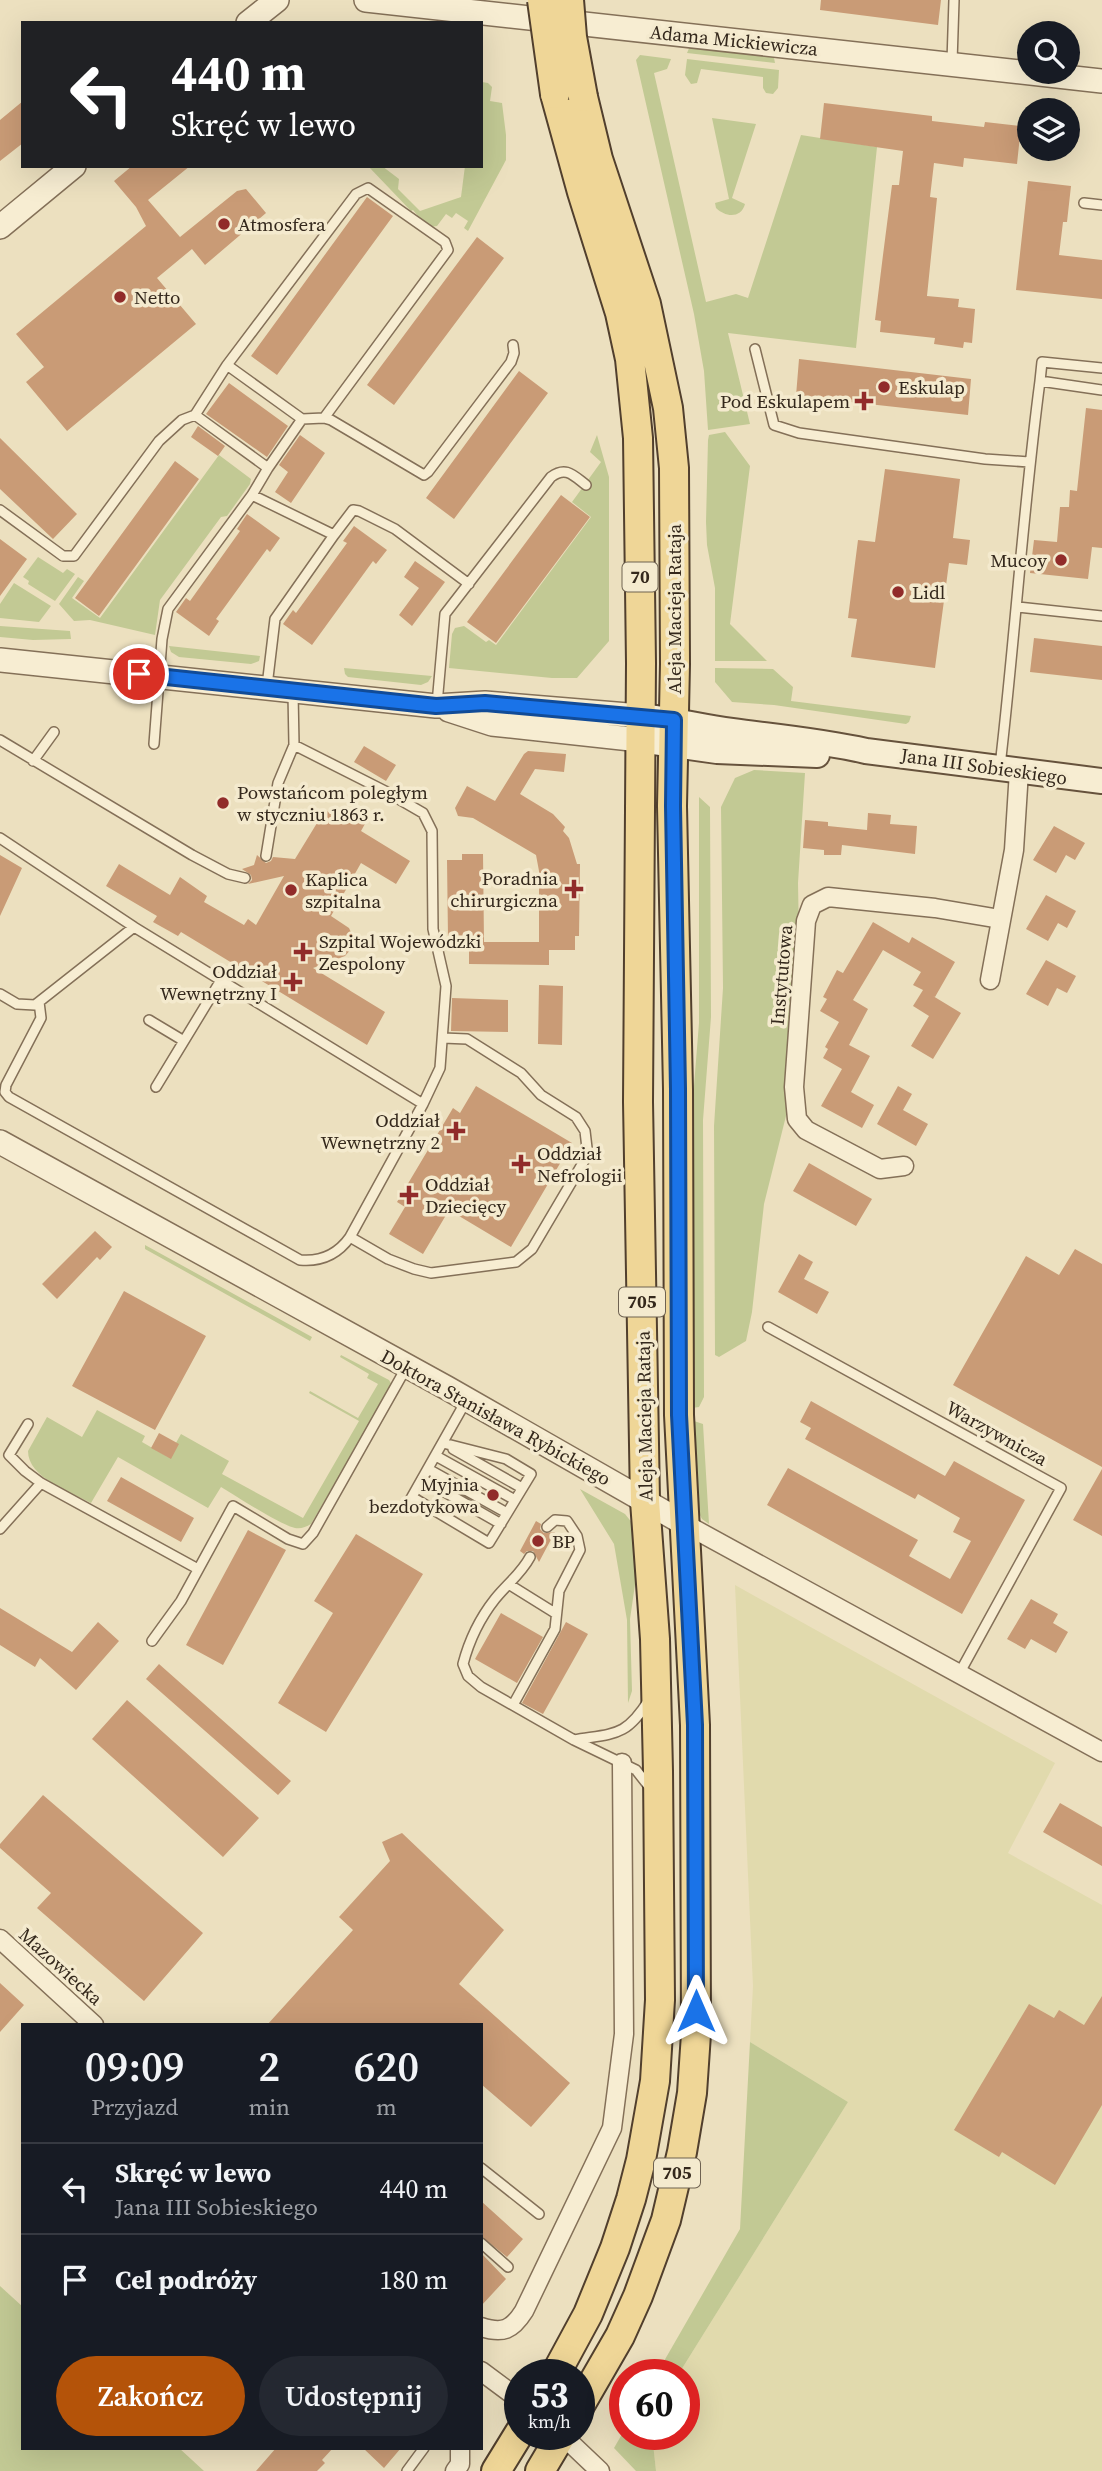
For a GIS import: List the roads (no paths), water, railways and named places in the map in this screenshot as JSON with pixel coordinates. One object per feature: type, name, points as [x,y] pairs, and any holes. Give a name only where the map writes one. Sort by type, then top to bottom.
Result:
[{"type":"main road","name":"70","points":[[542,0],[555,94],[582,192],[633,308]]},
{"type":"main road","name":"70","points":[[569,0],[572,37],[583,97],[633,308]]},
{"type":"main road","name":"Aleja Macieja Rataja","points":[[563,2359],[587,2314],[615,2248],[631,2199],[644,2147],[659,2041],[658,1799],[654,1639],[646,1502],[638,1102],[640,728],[638,438],[630,359],[633,308]]},
{"type":"main road","name":"Aleja Macieja Rataja","points":[[595,2379],[620,2336],[638,2296],[666,2220],[692,2093],[696,2034],[693,1670],[679,1415],[673,733],[674,468],[668,408],[633,308]]},
{"type":"main road","name":"Jana III Sobieskiego","points":[[640,728],[673,733],[733,731],[1102,781]]},
{"type":"main road","points":[[496,2471],[509,2450]]},
{"type":"main road","points":[[540,2471],[553,2450]]},
{"type":"street","points":[[251,21],[277,0]]},
{"type":"street","name":"Adama Mickiewicza","points":[[366,0],[1102,80]]},
{"type":"street","points":[[0,228],[72,168]]},
{"type":"street","name":"Jana III Sobieskiego","points":[[0,660],[436,706],[492,724],[640,728]]},
{"type":"street","points":[[990,981],[1014,850],[1009,769]]},
{"type":"street","name":"Instytutowa","points":[[904,1166],[880,1169],[806,1130],[797,1119],[793,1087],[806,921],[812,905],[828,897],[935,908],[1000,919]]},
{"type":"street","name":"Doktora Stanisława Rybickiego","points":[[0,1142],[407,1366],[685,1524],[1102,1752]]},
{"type":"street","points":[[483,2328],[496,2332],[516,2325],[612,2128],[624,2034],[622,1763]]},
{"type":"street","name":"Mazowiecka","points":[[0,1939],[92,2023]]},
{"type":"street","points":[[483,2372],[504,2388]]},
{"type":"street","points":[[455,2471],[460,2464],[460,2450]]},
{"type":"street","points":[[578,2450],[600,2471]]},
{"type":"lane","points":[[952,64],[954,0]]},
{"type":"lane","points":[[0,510],[63,556],[71,558],[76,554],[159,441],[182,420],[195,415],[227,365],[356,194],[364,188],[372,190],[444,242],[448,250],[324,418]]},
{"type":"lane","points":[[1084,203],[1102,205]]},
{"type":"lane","points":[[227,365],[302,419],[324,418],[419,473],[426,474],[511,362],[513,345]]},
{"type":"lane","points":[[755,349],[774,425],[813,435],[985,459],[1030,462]]},
{"type":"lane","points":[[1009,769],[1018,607],[1030,462],[1042,362],[1102,368]]},
{"type":"lane","points":[[1040,381],[1102,390]]},
{"type":"lane","points":[[195,415],[268,468]]},
{"type":"lane","points":[[154,744],[158,677],[168,610],[252,495],[302,419]]},
{"type":"lane","points":[[436,706],[445,614],[551,477],[559,471],[567,471],[586,485]]},
{"type":"lane","points":[[252,495],[334,535]]},
{"type":"lane","points":[[267,689],[275,619],[354,510],[359,510],[395,529],[469,583]]},
{"type":"lane","points":[[1018,607],[1102,616]]},
{"type":"lane","points":[[266,856],[278,783],[294,745],[293,691]]},
{"type":"lane","points":[[33,761],[54,732]]},
{"type":"lane","points":[[0,740],[192,855],[228,874],[245,878]]},
{"type":"lane","points":[[39,1002],[41,1018],[3,1091],[9,1097],[300,1260],[314,1262],[341,1250],[423,1104],[440,1068],[446,986],[433,929],[432,831],[423,813],[294,745]]},
{"type":"lane","points":[[0,838],[134,927],[423,1104]]},
{"type":"lane","points":[[0,994],[17,1004],[35,1005],[134,927]]},
{"type":"lane","points":[[156,1087],[220,980]]},
{"type":"lane","points":[[149,1020],[184,1041]]},
{"type":"lane","points":[[350,1237],[388,1259],[432,1273],[516,1262],[532,1249],[584,1161],[587,1148],[585,1131],[576,1116],[541,1095],[521,1073],[467,1039],[443,1038]]},
{"type":"lane","name":"Warzywnicza","points":[[768,1327],[1061,1488],[959,1674]]},
{"type":"lane","points":[[152,1641],[181,1601],[233,1506],[288,1539],[303,1544],[313,1533],[400,1383],[407,1366]]},
{"type":"lane","points":[[443,1443],[506,1459],[531,1474],[489,1544],[411,1500],[467,1400]]},
{"type":"lane","points":[[0,1461],[9,1455],[27,1424]]},
{"type":"lane","points":[[443,1443],[522,1488]]},
{"type":"lane","points":[[9,1455],[41,1483],[198,1569]]},
{"type":"lane","points":[[436,1455],[515,1500]]},
{"type":"lane","points":[[428,1469],[508,1513]]},
{"type":"lane","points":[[422,1479],[501,1524]]},
{"type":"lane","points":[[0,1529],[41,1483]]},
{"type":"lane","points":[[513,1704],[555,1629],[559,1591],[579,1554],[580,1546],[566,1521],[555,1520],[547,1527]]},
{"type":"lane","points":[[530,1557],[522,1572],[495,1598],[474,1633],[463,1664],[468,1676],[481,1687],[575,1740],[636,1770],[658,1799]]},
{"type":"lane","points":[[510,1585],[555,1613]]},
{"type":"lane","points":[[575,1740],[621,1732],[637,1719],[655,1689]]},
{"type":"lane","points":[[483,2170],[539,2214]]},
{"type":"lane","points":[[483,2245],[508,2267]]},
{"type":"lane","points":[[407,2471],[423,2450]]},
{"type":"place","name":"Atmosfera","points":[[224,224]]},
{"type":"place","name":"Netto","points":[[120,297]]},
{"type":"place","name":"Eskulap","points":[[884,387]]},
{"type":"place","name":"Pod Eskulapem","points":[[864,401]]},
{"type":"place","name":"Mucoy","points":[[1061,560]]},
{"type":"place","name":"Lidl","points":[[898,592]]},
{"type":"place","name":"Powstańcom poległym w styczniu 1863 r.","points":[[223,803]]},
{"type":"place","name":"Poradnia chirurgiczna","points":[[574,889]]},
{"type":"place","name":"Kaplica szpitalna","points":[[291,890]]},
{"type":"place","name":"Szpital Wojewódzki Zespolony","points":[[303,952]]},
{"type":"place","name":"Oddział Wewnętrzny I","points":[[293,982]]},
{"type":"place","name":"Oddział Wewnętrzny 2","points":[[456,1131]]},
{"type":"place","name":"Oddział Nefrologii","points":[[521,1164]]},
{"type":"place","name":"Oddział Dziecięcy","points":[[409,1195]]},
{"type":"place","name":"Myjnia bezdotykowa","points":[[493,1495]]},
{"type":"place","name":"BP","points":[[538,1541]]}]
